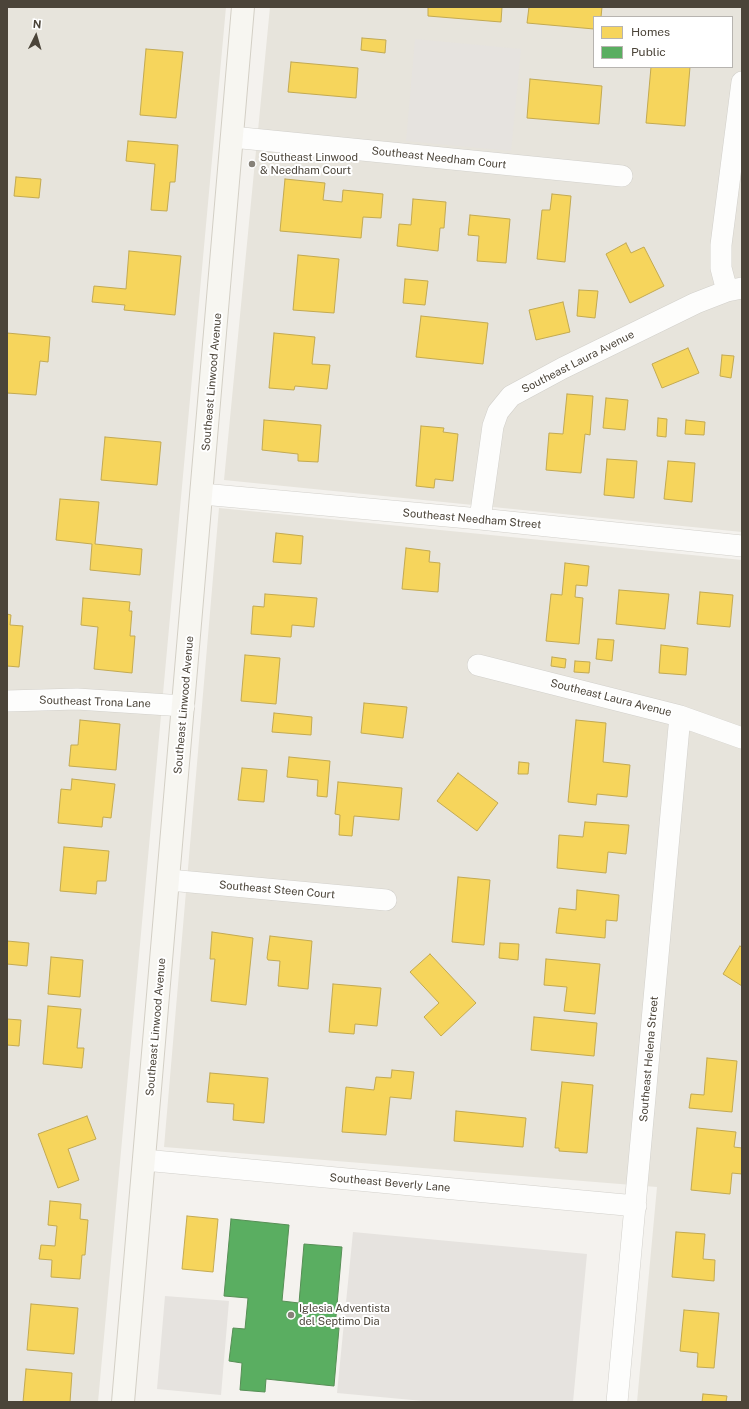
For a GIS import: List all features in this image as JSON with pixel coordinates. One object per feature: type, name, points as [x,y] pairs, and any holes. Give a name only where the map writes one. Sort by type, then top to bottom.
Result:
[{"type":"main road","name":"Southeast Linwood Avenue","points":[[123,1402],[244,7]]},
{"type":"street","points":[[734,290],[722,268],[721,246],[742,82]]},
{"type":"street","name":"Southeast Needham Court","points":[[232,137],[622,176]]},
{"type":"street","name":"Southeast Laura Avenue","points":[[480,519],[493,426],[498,412],[511,396],[563,368],[689,306],[734,290]]},
{"type":"street","name":"Southeast Needham Street","points":[[202,494],[480,519],[742,546]]},
{"type":"street","name":"Southeast Laura Avenue","points":[[478,664],[680,716],[742,738]]},
{"type":"street","name":"Southeast Trona Lane","points":[[7,701],[77,699],[184,706]]},
{"type":"street","name":"Southeast Helena Street","points":[[617,1402],[680,716]]},
{"type":"street","name":"Southeast Steen Court","points":[[169,880],[386,900]]},
{"type":"street","name":"Southeast Beverly Lane","points":[[144,1160],[636,1206]]},
{"type":"shaded area","points":[[7,7],[226,7],[98,1402],[7,1402]]},
{"type":"shaded area","points":[[270,7],[742,7],[742,532],[224,480]]},
{"type":"shaded area","points":[[415,39],[521,49],[511,151],[406,141]]},
{"type":"shaded area","points":[[219,508],[742,560],[742,1402],[637,1402],[657,1187],[164,1147]]},
{"type":"shaded area","points":[[353,1232],[587,1254],[573,1402],[434,1402],[337,1393]]},
{"type":"shaded area","points":[[165,1296],[229,1301],[221,1395],[157,1389]]},
{"type":"building: Homes","points":[[428,7],[502,7],[501,22],[428,16]]},
{"type":"building: Homes","points":[[529,7],[602,7],[601,16],[593,16],[593,29],[527,23]]},
{"type":"building: Homes","points":[[362,38],[386,40],[385,53],[361,50]]},
{"type":"building: Homes","points":[[146,49],[183,52],[176,118],[140,115]]},
{"type":"building: Homes","points":[[291,62],[358,68],[356,98],[288,92]]},
{"type":"building: Homes","points":[[651,68],[690,68],[685,126],[646,123]]},
{"type":"building: Homes","points":[[530,79],[602,86],[599,124],[527,118]]},
{"type":"building: Homes","points":[[128,141],[178,145],[175,182],[170,182],[167,211],[151,210],[155,164],[126,161]]},
{"type":"building: Homes","points":[[16,177],[41,179],[39,198],[14,196]]},
{"type":"building: Homes","points":[[285,179],[325,183],[323,200],[342,202],[343,190],[383,194],[381,218],[363,217],[361,238],[280,231]]},
{"type":"building: Homes","points":[[552,194],[571,196],[565,262],[537,259],[542,210],[550,210]]},
{"type":"building: Homes","points":[[413,199],[446,202],[444,228],[440,228],[438,251],[397,246],[399,224],[411,225]]},
{"type":"building: Homes","points":[[470,215],[510,219],[506,263],[477,261],[479,236],[468,235]]},
{"type":"building: Homes","points":[[626,243],[631,253],[644,247],[664,286],[630,303],[606,254]]},
{"type":"building: Homes","points":[[129,251],[181,256],[175,315],[124,310],[125,305],[92,302],[94,286],[126,289]]},
{"type":"building: Homes","points":[[298,255],[339,259],[334,313],[293,310]]},
{"type":"building: Homes","points":[[405,279],[428,281],[425,305],[403,303]]},
{"type":"building: Homes","points":[[579,290],[598,291],[595,318],[577,316]]},
{"type":"building: Homes","points":[[563,302],[570,332],[536,340],[529,310]]},
{"type":"building: Homes","points":[[421,316],[488,323],[483,364],[416,357]]},
{"type":"building: Homes","points":[[7,333],[50,337],[48,362],[40,361],[36,395],[7,393]]},
{"type":"building: Homes","points":[[274,333],[315,337],[312,364],[330,365],[327,389],[295,386],[294,390],[269,388]]},
{"type":"building: Homes","points":[[688,348],[699,373],[662,388],[652,364]]},
{"type":"building: Homes","points":[[722,355],[734,356],[731,378],[720,376]]},
{"type":"building: Homes","points":[[567,394],[593,396],[590,435],[585,434],[581,473],[546,470],[549,433],[563,434]]},
{"type":"building: Homes","points":[[606,398],[628,400],[625,430],[603,428]]},
{"type":"building: Homes","points":[[658,418],[667,419],[666,437],[657,436]]},
{"type":"building: Homes","points":[[264,420],[321,425],[318,462],[298,461],[298,454],[262,450]]},
{"type":"building: Homes","points":[[686,420],[705,422],[704,435],[685,434]]},
{"type":"building: Homes","points":[[421,426],[444,428],[443,432],[458,434],[453,481],[435,479],[434,488],[416,486]]},
{"type":"building: Homes","points":[[105,437],[161,442],[157,485],[101,480]]},
{"type":"building: Homes","points":[[607,459],[637,461],[634,498],[604,495]]},
{"type":"building: Homes","points":[[668,461],[695,463],[692,502],[664,499]]},
{"type":"building: Homes","points":[[60,499],[99,502],[95,544],[142,549],[140,575],[90,570],[92,544],[56,540]]},
{"type":"building: Homes","points":[[276,533],[303,536],[301,564],[273,562]]},
{"type":"building: Homes","points":[[406,548],[430,551],[429,562],[440,563],[438,592],[402,589]]},
{"type":"building: Homes","points":[[565,563],[589,566],[587,586],[576,585],[575,597],[583,598],[579,644],[546,641],[551,594],[562,595]]},
{"type":"building: Homes","points":[[619,590],[669,594],[665,629],[616,624]]},
{"type":"building: Homes","points":[[700,592],[733,595],[730,627],[697,624]]},
{"type":"building: Homes","points":[[265,594],[317,598],[314,627],[292,625],[291,637],[251,634],[253,606],[264,607]]},
{"type":"building: Homes","points":[[83,598],[130,602],[129,611],[132,611],[130,636],[135,636],[132,673],[94,669],[98,627],[81,625]]},
{"type":"building: Homes","points":[[7,614],[11,615],[10,625],[23,626],[19,667],[7,666]]},
{"type":"building: Homes","points":[[598,639],[614,640],[612,661],[596,659]]},
{"type":"building: Homes","points":[[661,645],[688,648],[686,675],[659,673]]},
{"type":"building: Homes","points":[[245,655],[280,658],[276,704],[241,701]]},
{"type":"building: Homes","points":[[552,657],[566,659],[565,668],[551,666]]},
{"type":"building: Homes","points":[[575,661],[590,662],[589,673],[574,672]]},
{"type":"building: Homes","points":[[364,703],[407,707],[403,738],[361,733]]},
{"type":"building: Homes","points":[[274,713],[312,717],[311,735],[272,732]]},
{"type":"building: Homes","points":[[80,720],[120,724],[116,770],[69,766],[71,745],[78,745]]},
{"type":"building: Homes","points":[[576,720],[606,723],[603,762],[630,765],[627,797],[597,794],[596,805],[568,802]]},
{"type":"building: Homes","points":[[289,757],[330,761],[327,797],[317,796],[318,780],[287,777]]},
{"type":"building: Homes","points":[[519,762],[529,763],[528,774],[518,774]]},
{"type":"building: Homes","points":[[242,768],[267,770],[264,802],[238,800]]},
{"type":"building: Homes","points":[[458,773],[498,803],[477,831],[437,801]]},
{"type":"building: Homes","points":[[72,779],[115,784],[111,818],[103,817],[102,827],[58,823],[61,789],[71,790]]},
{"type":"building: Homes","points":[[338,782],[402,788],[399,820],[354,816],[352,836],[339,835],[340,815],[335,814]]},
{"type":"building: Homes","points":[[585,822],[629,825],[626,854],[608,852],[606,873],[557,868],[559,835],[583,837]]},
{"type":"building: Homes","points":[[64,847],[109,851],[106,881],[97,881],[96,894],[60,891]]},
{"type":"building: Homes","points":[[458,877],[490,880],[484,945],[452,942]]},
{"type":"building: Homes","points":[[577,890],[619,895],[617,921],[606,920],[605,938],[556,933],[559,908],[576,910]]},
{"type":"building: Homes","points":[[212,932],[253,938],[246,1005],[211,1001],[215,959],[210,959]]},
{"type":"building: Homes","points":[[270,936],[312,941],[308,989],[278,986],[280,961],[268,960],[267,958]]},
{"type":"building: Homes","points":[[7,941],[29,943],[27,966],[7,964]]},
{"type":"building: Homes","points":[[500,943],[519,944],[518,960],[499,958]]},
{"type":"building: Homes","points":[[740,946],[742,948],[742,986],[723,974]]},
{"type":"building: Homes","points":[[430,954],[476,1003],[441,1036],[424,1017],[439,1003],[410,972]]},
{"type":"building: Homes","points":[[51,957],[83,960],[80,997],[48,994]]},
{"type":"building: Homes","points":[[546,959],[600,964],[595,1014],[564,1011],[567,987],[544,985]]},
{"type":"building: Homes","points":[[333,984],[381,988],[377,1026],[355,1024],[354,1034],[329,1032]]},
{"type":"building: Homes","points":[[48,1006],[81,1009],[77,1048],[84,1048],[82,1068],[43,1064]]},
{"type":"building: Homes","points":[[534,1017],[597,1023],[594,1056],[531,1050]]},
{"type":"building: Homes","points":[[7,1019],[21,1020],[19,1046],[7,1045]]},
{"type":"building: Homes","points":[[707,1058],[737,1061],[732,1112],[689,1108],[691,1094],[704,1095]]},
{"type":"building: Homes","points":[[392,1070],[414,1072],[411,1099],[390,1097],[386,1135],[342,1132],[346,1087],[374,1090],[376,1077],[391,1078]]},
{"type":"building: Homes","points":[[210,1073],[268,1078],[264,1123],[233,1120],[234,1104],[207,1102]]},
{"type":"building: Homes","points":[[562,1082],[593,1085],[587,1153],[559,1151],[559,1148],[555,1148]]},
{"type":"building: Homes","points":[[456,1111],[526,1118],[523,1147],[454,1141]]},
{"type":"building: Homes","points":[[87,1116],[96,1139],[68,1149],[79,1180],[58,1188],[38,1134]]},
{"type":"building: Homes","points":[[697,1128],[736,1132],[734,1147],[742,1148],[742,1174],[732,1173],[730,1194],[691,1190]]},
{"type":"building: Homes","points":[[50,1201],[81,1204],[80,1219],[88,1220],[85,1255],[82,1255],[80,1279],[51,1277],[52,1260],[39,1259],[41,1245],[55,1246],[57,1226],[48,1225]]},
{"type":"building: Homes","points":[[187,1216],[218,1219],[213,1272],[182,1269]]},
{"type":"building: Homes","points":[[676,1232],[705,1234],[703,1259],[715,1260],[714,1281],[672,1277]]},
{"type":"building: Homes","points":[[31,1304],[78,1308],[74,1354],[27,1350]]},
{"type":"building: Homes","points":[[684,1310],[719,1313],[714,1368],[697,1367],[698,1353],[680,1351]]},
{"type":"building: Homes","points":[[26,1369],[72,1373],[70,1402],[23,1402]]},
{"type":"building: Homes","points":[[703,1394],[727,1396],[726,1402],[702,1402]]},
{"type":"building: Public","name":"Iglesia Adventista del Septimo Dia","points":[[231,1219],[289,1225],[282,1301],[299,1303],[304,1244],[342,1247],[335,1328],[339,1328],[334,1386],[266,1379],[265,1392],[240,1390],[242,1363],[229,1361],[233,1328],[245,1329],[248,1298],[224,1296]]},
{"type":"place","name":"Southeast Linwood & Needham Court","points":[[252,164]]},
{"type":"place","name":"Iglesia Adventista del Septimo Dia","points":[[291,1315]]}]
